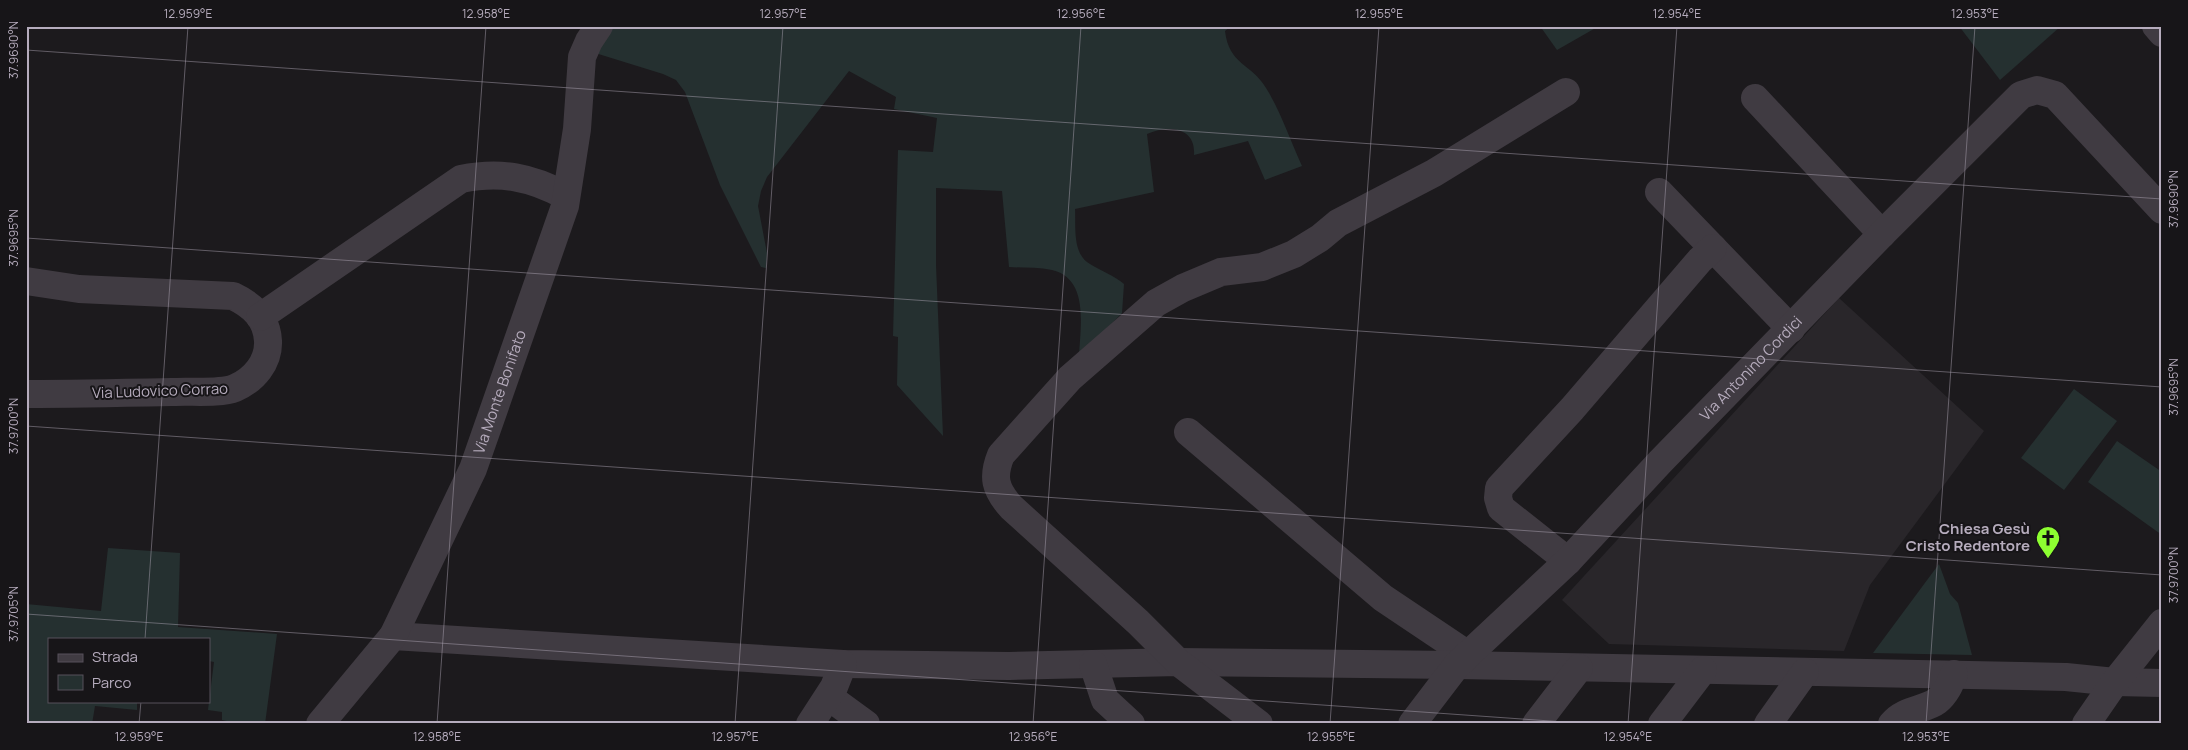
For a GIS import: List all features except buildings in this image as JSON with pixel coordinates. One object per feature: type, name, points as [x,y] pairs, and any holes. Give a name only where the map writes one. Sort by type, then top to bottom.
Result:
[{"type":"street","name":"Via Monte Bonifato","points":[[320,724],[393,636],[473,469],[554,239],[566,196],[577,129],[582,57],[589,41],[599,26]]},
{"type":"street","points":[[2156,26],[2162,33]]},
{"type":"street","name":"Via Antonino Cordici","points":[[1412,724],[1463,660],[1568,561],[1660,462],[1882,234],[2021,95],[2037,90],[2054,95],[2162,210]]},
{"type":"street","points":[[1259,724],[1178,662],[1138,622],[1010,507],[999,494],[996,482],[996,468],[1001,455],[1070,378],[1156,303],[1183,288],[1220,272],[1262,267],[1294,254],[1320,238],[1338,223],[1434,173],[1566,92]]},
{"type":"street","points":[[1755,98],[1882,234]]},
{"type":"street","points":[[260,317],[461,180],[485,174],[507,176],[544,184],[566,196]]},
{"type":"street","points":[[1659,192],[1791,329]]},
{"type":"street","points":[[1568,561],[1501,508],[1498,498],[1500,488],[1572,409],[1700,260],[1713,248]]},
{"type":"street","name":"Via Ludovico Corrao","points":[[26,281],[79,289],[233,296],[247,303],[260,317],[266,327],[268,342],[266,357],[258,371],[247,382],[233,388],[201,391],[26,394]]},
{"type":"street","points":[[1188,432],[1383,598],[1463,660]]},
{"type":"street","points":[[2086,724],[2115,682],[2162,623]]},
{"type":"street","points":[[393,636],[843,664],[999,666],[1178,662],[1463,660],[1579,668],[1954,674],[2066,677],[2115,682],[2162,683]]},
{"type":"street","points":[[810,724],[829,697],[843,664]]},
{"type":"street","points":[[1093,664],[1104,700],[1131,724]]},
{"type":"street","points":[[1536,724],[1579,668]]},
{"type":"street","points":[[1662,724],[1703,670]]},
{"type":"street","points":[[1768,724],[1805,672]]},
{"type":"street","points":[[1892,724],[1917,708],[1936,702],[1946,692],[1954,674]]},
{"type":"street","points":[[829,697],[866,724]]},
{"type":"shaded area","points":[[1839,298],[1984,431],[1870,585],[1844,651],[1609,644],[1562,600]]},
{"type":"green space","points":[[606,26],[1231,26],[1225,31],[1231,51],[1241,63],[1254,73],[1266,88],[1281,116],[1302,166],[1265,180],[1248,141],[1194,155],[1190,138],[1179,130],[1163,129],[1147,134],[1154,192],[1075,209],[1075,231],[1080,254],[1090,264],[1124,284],[1122,313],[1079,357],[1080,306],[1078,294],[1072,283],[1064,275],[1052,270],[1009,267],[1002,191],[936,188],[936,265],[943,436],[897,385],[898,337],[893,336],[898,150],[933,152],[937,118],[894,109],[896,97],[849,71],[767,177],[761,191],[758,206],[767,253],[766,268],[761,267],[720,185],[685,92],[676,80],[663,74],[592,52]]},
{"type":"green space","points":[[1540,26],[1599,26],[1557,50]]},
{"type":"green space","points":[[1959,26],[2061,26],[2000,80]]},
{"type":"green space","points":[[2074,389],[2117,421],[2064,490],[2021,458]]},
{"type":"green space","points":[[2117,441],[2162,472],[2162,535],[2088,482]]},
{"type":"green space","points":[[108,548],[180,553],[178,627],[277,634],[265,724],[241,724],[222,720],[222,712],[208,710],[214,662],[210,661],[210,638],[48,638],[48,702],[137,702],[137,710],[95,706],[92,724],[26,724],[26,604],[101,611]]},
{"type":"green space","points":[[1939,564],[1950,594],[1958,603],[1972,655],[1873,653]]},
{"type":"place","name":"Chiesa Gesù Cristo Redentore","points":[[2048,559]]}]
